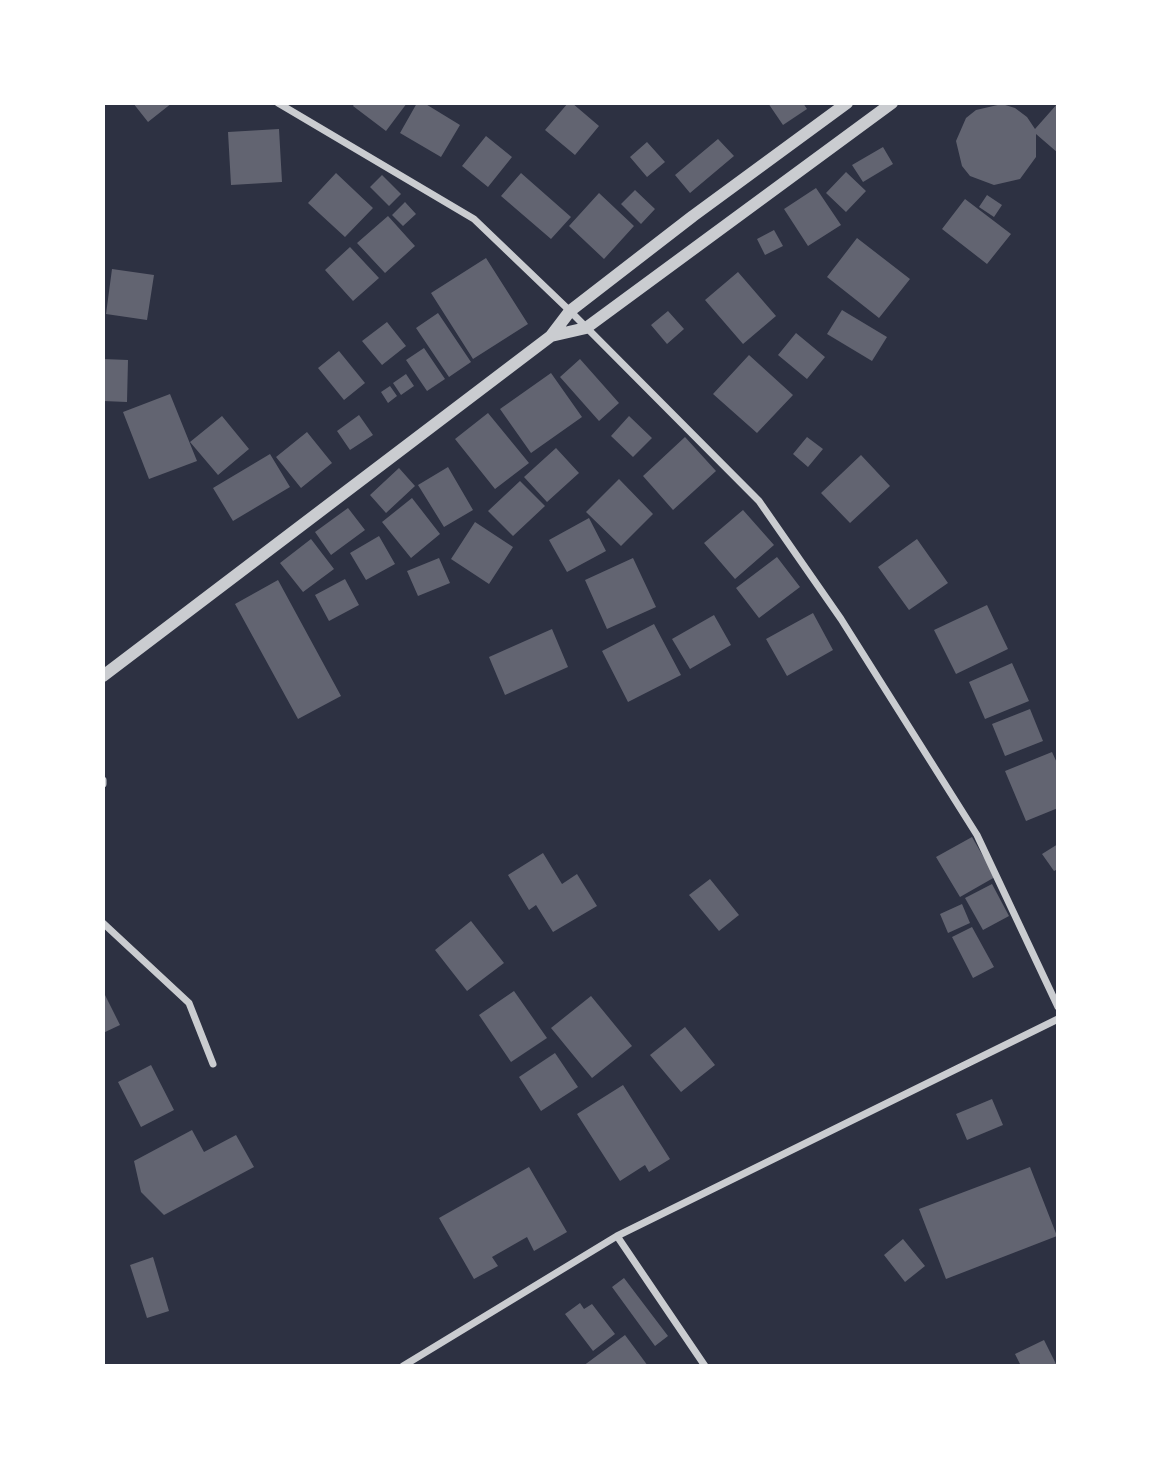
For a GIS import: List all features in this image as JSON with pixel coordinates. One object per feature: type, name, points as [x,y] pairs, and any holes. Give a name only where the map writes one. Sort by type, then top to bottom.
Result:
[{"type":"street","points":[[278,103],[474,219],[759,500],[841,619],[976,835],[1058,1007]]},
{"type":"street","points":[[103,676],[551,336],[570,311],[846,103]]},
{"type":"street","points":[[551,336],[586,328],[892,103]]},
{"type":"street","points":[[103,923],[189,1003],[213,1064]]},
{"type":"street","points":[[403,1366],[617,1236],[1058,1019]]},
{"type":"street","points":[[617,1236],[705,1366]]},
{"type":"building","points":[[133,103],[172,103],[148,122]]},
{"type":"building","points":[[355,103],[407,103],[386,131],[353,106]]},
{"type":"building","points":[[417,103],[424,103],[460,125],[441,157],[400,133]]},
{"type":"building","points":[[568,103],[572,103],[599,126],[575,155],[545,130]]},
{"type":"building","points":[[768,103],[803,103],[807,109],[783,125]]},
{"type":"building","points":[[1058,103],[1058,153],[1036,134],[1036,157],[1020,179],[994,185],[970,176],[962,166],[956,141],[966,118],[976,110],[1002,104],[1015,108],[1027,117],[1035,129]]},
{"type":"building","points":[[279,129],[282,182],[231,185],[228,132]]},
{"type":"building","points":[[486,136],[512,157],[488,187],[462,166]]},
{"type":"building","points":[[718,139],[734,156],[690,193],[675,175]]},
{"type":"building","points":[[647,142],[665,162],[647,177],[630,157]]},
{"type":"building","points":[[883,147],[893,164],[863,182],[852,165]]},
{"type":"building","points":[[846,172],[866,191],[846,212],[826,193]]},
{"type":"building","points":[[336,173],[373,208],[345,237],[308,203]]},
{"type":"building","points":[[521,173],[571,217],[551,239],[501,196]]},
{"type":"building","points":[[382,175],[401,194],[389,206],[370,187]]},
{"type":"building","points":[[816,188],[841,225],[808,246],[784,209]]},
{"type":"building","points":[[635,190],[655,209],[641,224],[621,204]]},
{"type":"building","points":[[599,193],[634,226],[604,259],[569,226]]},
{"type":"building","points":[[987,195],[1002,205],[994,217],[979,207]]},
{"type":"building","points":[[965,199],[1011,234],[987,264],[942,229]]},
{"type":"building","points":[[405,202],[416,214],[403,226],[392,215]]},
{"type":"building","points":[[388,216],[415,246],[385,273],[357,243]]},
{"type":"building","points":[[774,230],[783,246],[765,255],[757,239]]},
{"type":"building","points":[[857,238],[910,279],[879,318],[827,277]]},
{"type":"building","points":[[350,247],[379,278],[353,301],[325,270]]},
{"type":"building","points":[[486,258],[528,324],[473,359],[431,293]]},
{"type":"building","points":[[112,269],[154,275],[147,320],[106,314]]},
{"type":"building","points":[[738,272],[776,316],[743,344],[705,300]]},
{"type":"building","points":[[842,310],[887,337],[872,361],[827,334]]},
{"type":"building","points":[[668,311],[684,329],[667,344],[651,325]]},
{"type":"building","points":[[438,313],[471,362],[449,377],[416,328]]},
{"type":"building","points":[[387,322],[406,346],[382,365],[362,341]]},
{"type":"building","points":[[796,333],[825,357],[807,379],[778,355]]},
{"type":"building","points":[[424,348],[445,379],[427,391],[406,360]]},
{"type":"building","points":[[339,351],[365,383],[344,400],[318,368]]},
{"type":"building","points":[[749,355],[793,395],[757,433],[713,394]]},
{"type":"building","points":[[103,359],[128,360],[127,402],[103,401]]},
{"type":"building","points":[[580,359],[619,403],[599,421],[560,377]]},
{"type":"building","points":[[551,373],[582,417],[531,453],[500,409]]},
{"type":"building","points":[[406,374],[414,386],[401,395],[393,383]]},
{"type":"building","points":[[390,386],[397,396],[388,403],[381,392]]},
{"type":"building","points":[[170,394],[197,461],[149,479],[123,412]]},
{"type":"building","points":[[488,413],[529,463],[495,489],[455,439]]},
{"type":"building","points":[[359,415],[373,435],[350,450],[337,431]]},
{"type":"building","points":[[222,416],[249,449],[218,475],[190,442]]},
{"type":"building","points":[[629,416],[652,438],[633,457],[611,436]]},
{"type":"building","points":[[307,432],[332,463],[301,488],[276,457]]},
{"type":"building","points":[[685,437],[716,471],[673,510],[643,476]]},
{"type":"building","points":[[807,437],[823,449],[808,467],[793,454]]},
{"type":"building","points":[[556,448],[579,473],[547,502],[524,477]]},
{"type":"building","points":[[270,454],[290,487],[233,521],[213,488]]},
{"type":"building","points":[[861,455],[890,486],[850,523],[821,493]]},
{"type":"building","points":[[448,467],[473,510],[444,527],[418,485]]},
{"type":"building","points":[[399,468],[415,486],[386,513],[370,495]]},
{"type":"building","points":[[619,479],[653,514],[621,546],[586,512]]},
{"type":"building","points":[[520,481],[545,506],[513,536],[488,511]]},
{"type":"building","points":[[412,498],[440,534],[411,558],[382,522]]},
{"type":"building","points":[[348,508],[365,530],[331,555],[315,532]]},
{"type":"building","points":[[743,510],[774,545],[735,579],[704,543]]},
{"type":"building","points":[[589,518],[606,551],[567,572],[549,540]]},
{"type":"building","points":[[475,522],[513,547],[489,584],[451,559]]},
{"type":"building","points":[[379,536],[395,564],[366,580],[350,553]]},
{"type":"building","points":[[311,539],[334,569],[303,592],[280,563]]},
{"type":"building","points":[[917,539],[948,583],[909,610],[878,567]]},
{"type":"building","points":[[777,557],[800,587],[759,618],[736,588]]},
{"type":"building","points":[[439,558],[450,583],[418,596],[407,571]]},
{"type":"building","points":[[633,558],[656,607],[607,629],[585,580]]},
{"type":"building","points":[[345,579],[359,605],[329,621],[315,595]]},
{"type":"building","points":[[278,580],[341,696],[298,719],[235,604]]},
{"type":"building","points":[[987,605],[1008,649],[956,674],[934,630]]},
{"type":"building","points":[[813,613],[833,650],[787,676],[766,639]]},
{"type":"building","points":[[714,615],[731,645],[690,669],[672,639]]},
{"type":"building","points":[[654,624],[681,675],[628,702],[602,651]]},
{"type":"building","points":[[552,629],[568,667],[505,695],[489,657]]},
{"type":"building","points":[[1012,663],[1029,701],[985,719],[969,682]]},
{"type":"building","points":[[1030,709],[1043,741],[1005,756],[992,724]]},
{"type":"building","points":[[1052,752],[1058,765],[1058,808],[1026,821],[1005,771]]},
{"type":"building","points":[[972,837],[995,877],[960,897],[936,857]]},
{"type":"building","points":[[1058,844],[1058,869],[1054,871],[1042,854]]},
{"type":"building","points":[[543,853],[562,884],[577,874],[597,906],[553,932],[536,905],[529,910],[508,875]]},
{"type":"building","points":[[710,879],[739,915],[719,931],[689,895]]},
{"type":"building","points":[[992,884],[1009,916],[983,930],[965,898]]},
{"type":"building","points":[[962,904],[970,923],[948,933],[940,914]]},
{"type":"building","points":[[471,921],[504,963],[467,991],[435,950]]},
{"type":"building","points":[[972,927],[994,967],[973,978],[952,937]]},
{"type":"building","points":[[103,991],[120,1025],[103,1033]]},
{"type":"building","points":[[514,991],[547,1038],[511,1062],[479,1015]]},
{"type":"building","points":[[591,996],[632,1046],[592,1078],[551,1028]]},
{"type":"building","points":[[685,1027],[715,1065],[681,1092],[650,1055]]},
{"type":"building","points":[[555,1053],[578,1087],[541,1111],[519,1077]]},
{"type":"building","points":[[151,1065],[174,1110],[141,1127],[118,1082]]},
{"type":"building","points":[[623,1085],[670,1159],[649,1172],[645,1165],[620,1181],[577,1114]]},
{"type":"building","points":[[992,1099],[1003,1125],[967,1140],[956,1114]]},
{"type":"building","points":[[192,1130],[204,1152],[236,1135],[254,1167],[164,1215],[141,1192],[134,1161]]},
{"type":"building","points":[[529,1167],[567,1232],[534,1251],[527,1237],[492,1257],[498,1266],[474,1279],[439,1218]]},
{"type":"building","points":[[1030,1167],[1057,1236],[946,1279],[919,1209]]},
{"type":"building","points":[[903,1239],[925,1266],[905,1282],[884,1255]]},
{"type":"building","points":[[153,1257],[169,1311],[147,1318],[130,1265]]},
{"type":"building","points":[[624,1278],[668,1336],[655,1346],[612,1287]]},
{"type":"building","points":[[580,1303],[584,1309],[592,1304],[615,1334],[593,1351],[565,1314]]},
{"type":"building","points":[[625,1335],[648,1366],[583,1366]]},
{"type":"building","points":[[1044,1340],[1057,1366],[1021,1366],[1015,1354]]}]
